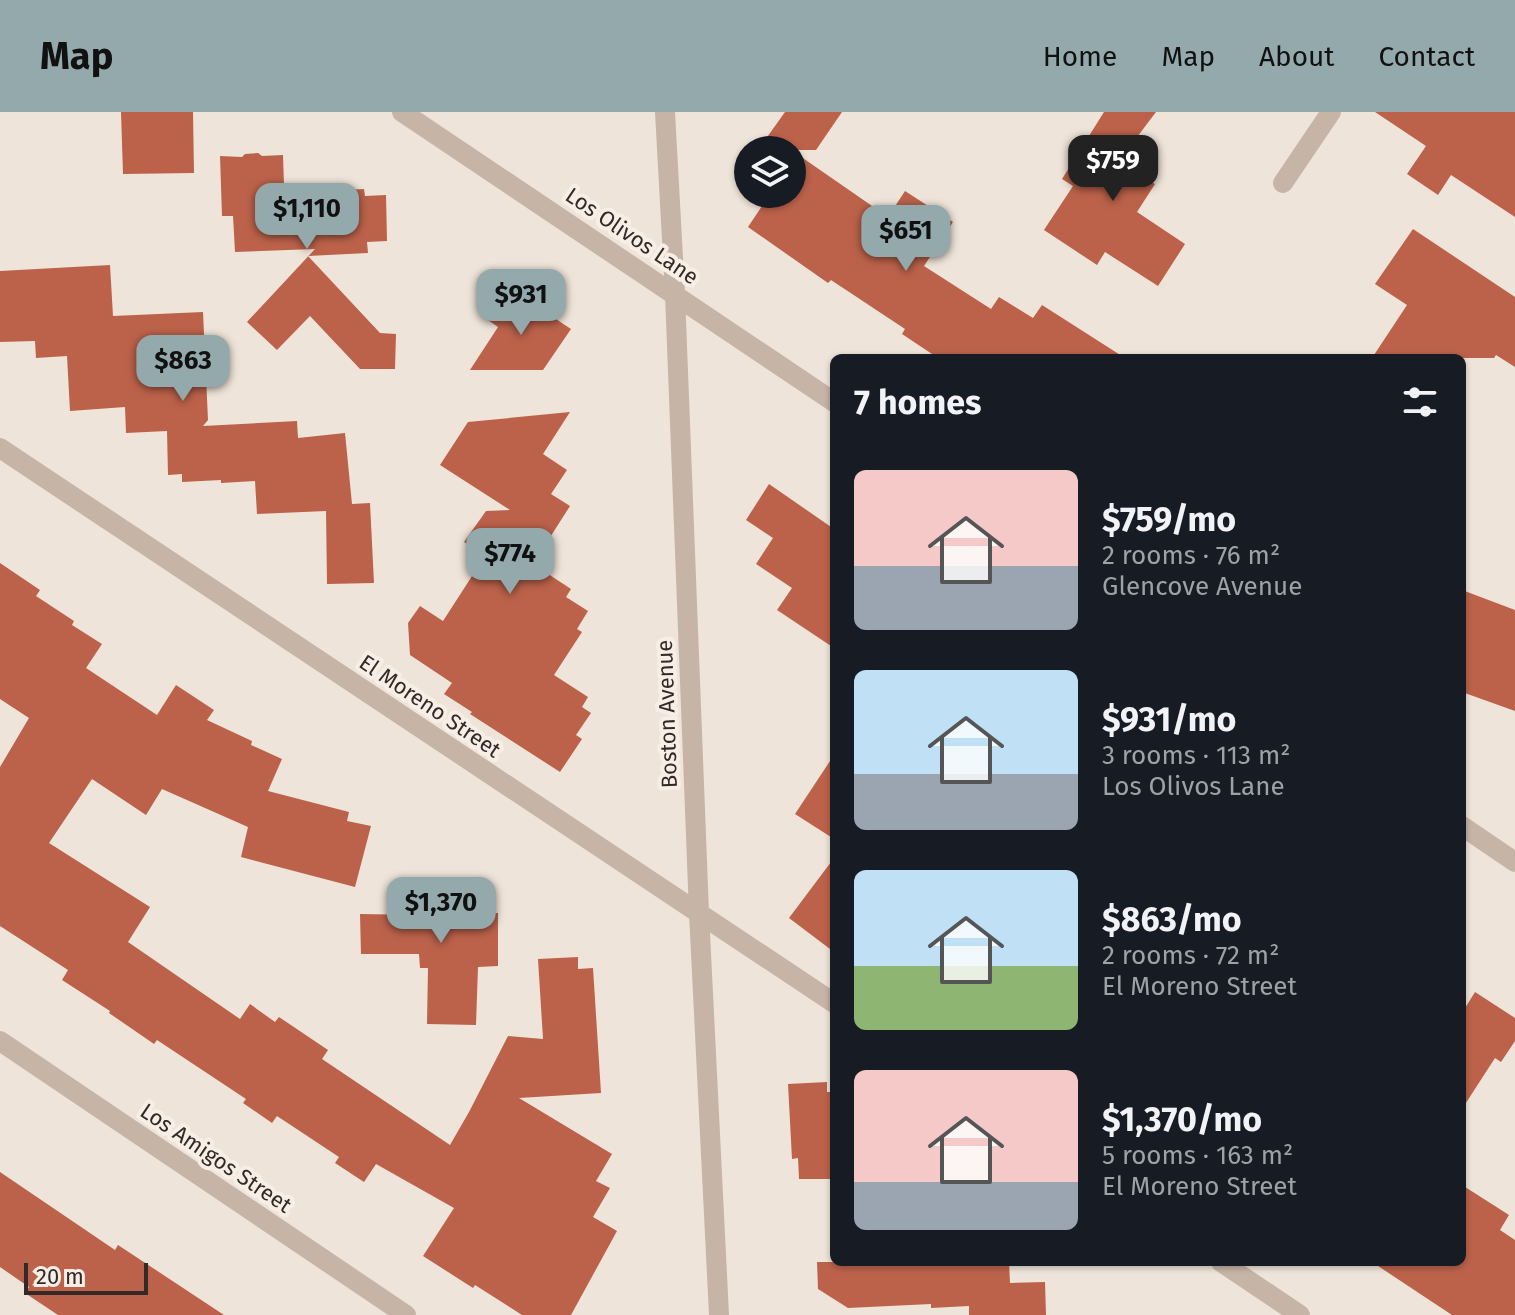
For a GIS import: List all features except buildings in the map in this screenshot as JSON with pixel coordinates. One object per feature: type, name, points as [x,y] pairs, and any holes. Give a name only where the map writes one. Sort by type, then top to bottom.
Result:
[{"type":"street","name":"Los Olivos Lane","points":[[402,112],[830,399]]},
{"type":"street","name":"Boston Avenue","points":[[665,112],[719,1315]]},
{"type":"street","points":[[1283,183],[1331,112]]},
{"type":"street","name":"El Moreno Street","points":[[0,448],[830,1000]]},
{"type":"street","points":[[1466,829],[1515,862]]},
{"type":"street","name":"Los Amigos Street","points":[[0,1041],[406,1315]]},
{"type":"street","points":[[1227,1266],[1300,1315]]}]
